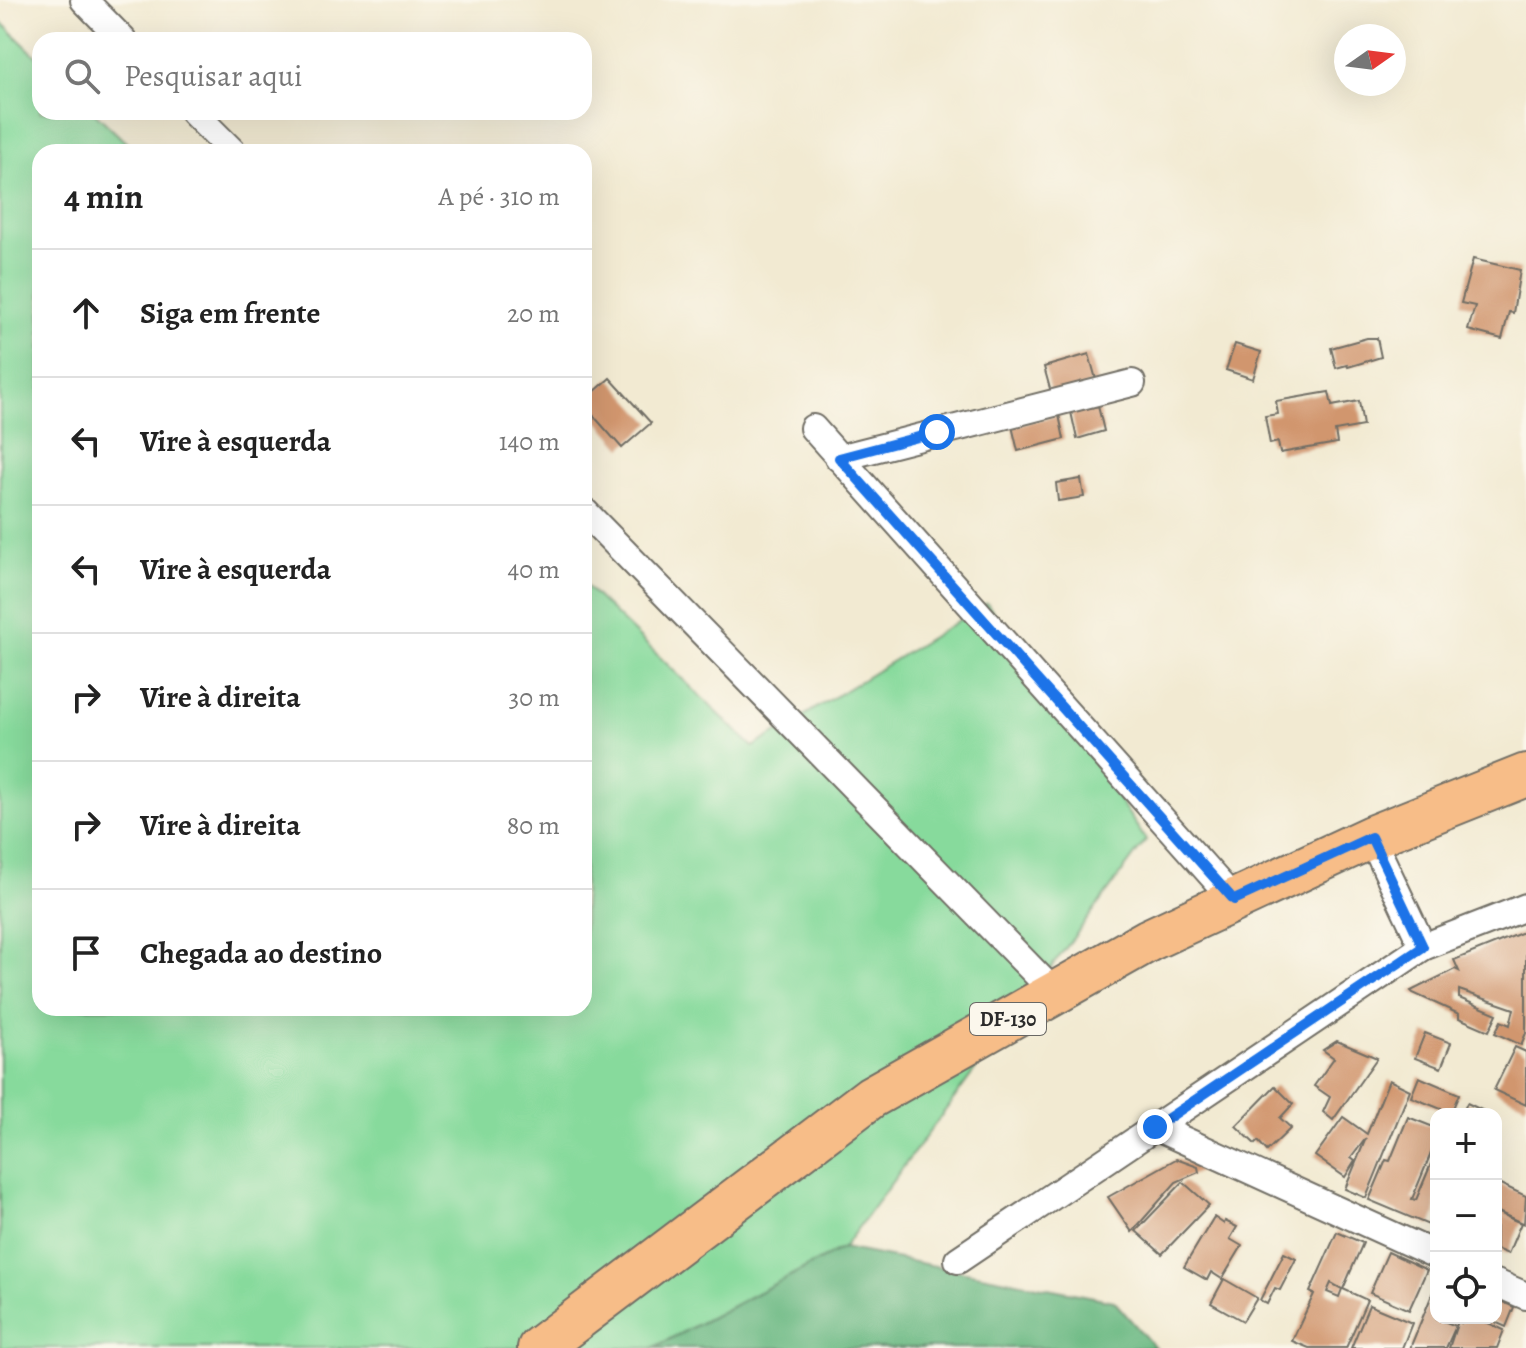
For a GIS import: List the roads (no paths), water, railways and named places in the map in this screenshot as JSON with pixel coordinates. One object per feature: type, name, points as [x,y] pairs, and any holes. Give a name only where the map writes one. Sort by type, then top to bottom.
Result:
[{"type":"main road","name":"DF-130","points":[[539,1348],[871,1097],[1149,940],[1371,837],[1526,775]]},
{"type":"street","points":[[84,0],[115,32]]},
{"type":"street","points":[[201,120],[225,144]]},
{"type":"street","points":[[839,458],[1132,383]]},
{"type":"street","points":[[813,428],[1234,900]]},
{"type":"street","points":[[592,519],[1055,993]]},
{"type":"street","points":[[1371,837],[1423,947]]},
{"type":"street","points":[[958,1260],[1423,947],[1526,907]]},
{"type":"street","points":[[1155,1127],[1430,1252]]},
{"type":"street","points":[[1502,1286],[1526,1296]]}]
